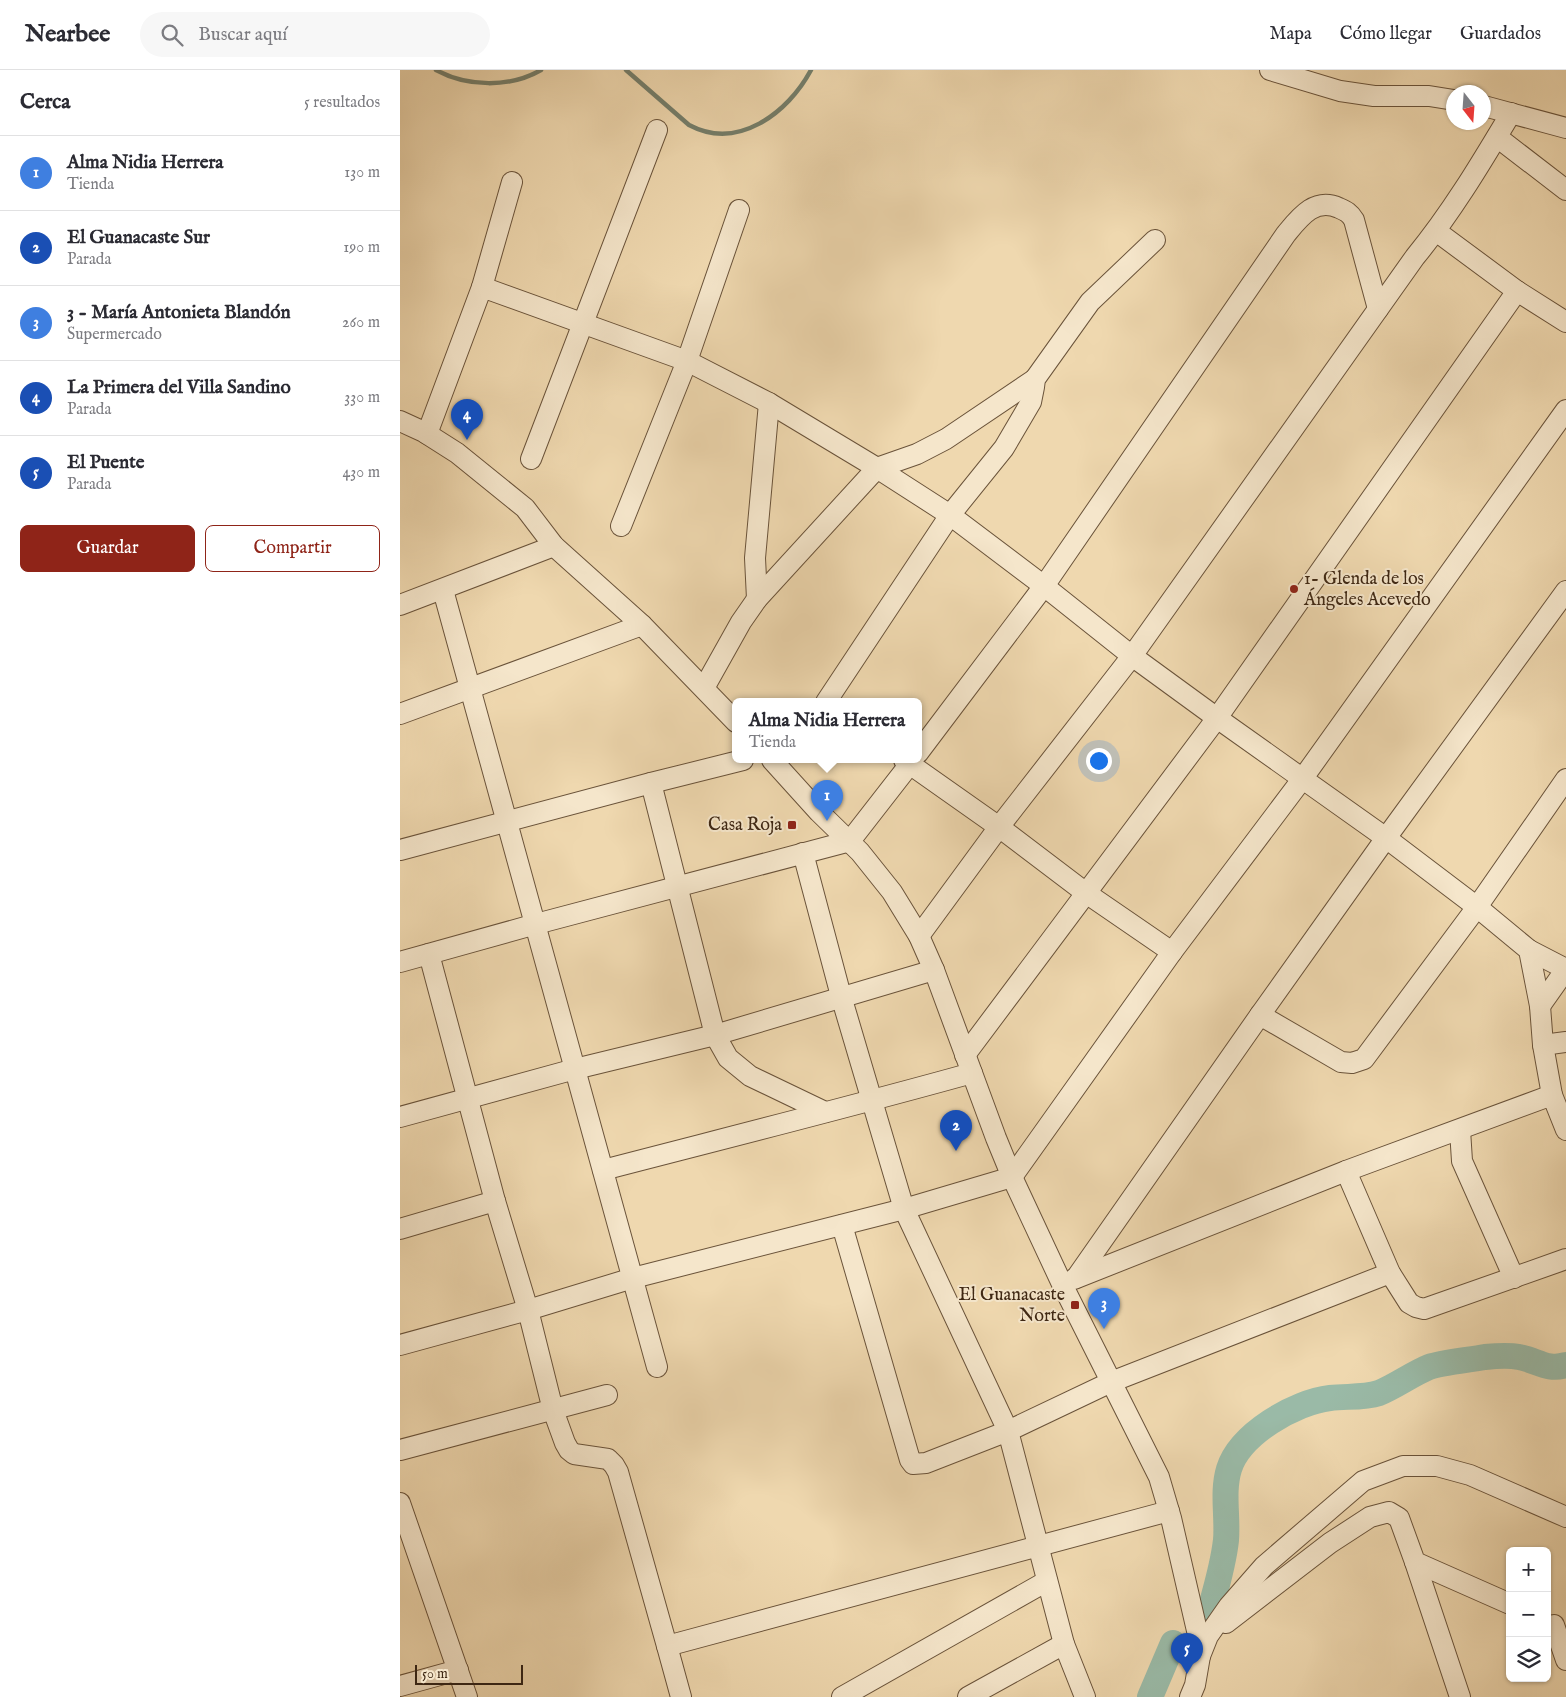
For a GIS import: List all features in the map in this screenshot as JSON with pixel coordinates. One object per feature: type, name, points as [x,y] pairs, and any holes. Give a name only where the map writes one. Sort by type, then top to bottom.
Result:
[{"type":"street","points":[[1270,70],[1340,91],[1374,96],[1429,96],[1446,99]]},
{"type":"street","points":[[1491,108],[1566,128]]},
{"type":"street","points":[[919,936],[999,827],[1132,656],[1395,284],[1436,231],[1470,182],[1511,113]]},
{"type":"street","points":[[531,459],[656,130]]},
{"type":"street","points":[[1497,136],[1566,190]]},
{"type":"street","points":[[427,434],[482,287],[512,182]]},
{"type":"street","points":[[922,745],[1044,586],[1286,234],[1301,215],[1316,206],[1332,205],[1349,212],[1354,220],[1378,309]]},
{"type":"street","points":[[621,526],[687,361],[739,210]]},
{"type":"street","points":[[1436,231],[1517,292],[1566,322]]},
{"type":"street","points":[[704,688],[741,622],[757,598],[877,468],[917,454],[946,439],[1034,379],[1090,302],[1155,240]]},
{"type":"street","points":[[1368,274],[1395,284]]},
{"type":"street","points":[[482,287],[687,361],[769,403],[877,468],[950,515],[1132,656],[1386,838],[1477,907],[1528,950],[1566,969],[1540,1006]]},
{"type":"street","points":[[603,1170],[873,1101],[969,1064],[1086,894],[1217,718],[1517,292]]},
{"type":"street","points":[[829,698],[950,515],[1004,448],[1031,402],[1034,379]]},
{"type":"street","points":[[757,598],[755,558],[769,403]]},
{"type":"street","points":[[400,1345],[528,1310],[633,1278],[904,1209],[1012,1177],[1172,952],[1303,778],[1566,410]]},
{"type":"street","points":[[400,420],[457,453],[524,508],[554,546],[642,626],[732,718]]},
{"type":"street","points":[[400,605],[554,546]]},
{"type":"street","points":[[442,590],[536,924],[657,1367]]},
{"type":"street","points":[[1069,1281],[1386,838],[1566,591]]},
{"type":"street","points":[[400,714],[642,626]]},
{"type":"street","points":[[400,850],[651,782],[732,763]]},
{"type":"street","points":[[781,763],[818,812],[850,841],[892,892],[919,936],[934,970],[1012,1177],[1069,1281],[1111,1382],[1160,1477],[1190,1596],[1200,1656]]},
{"type":"street","points":[[400,962],[850,841],[908,763]]},
{"type":"street","points":[[916,763],[1086,894],[1172,952]]},
{"type":"street","points":[[1260,1015],[1341,1062],[1352,1063],[1364,1059],[1477,907],[1566,779]]},
{"type":"street","points":[[651,782],[715,1035],[728,1058],[750,1076],[825,1112]]},
{"type":"street","points":[[803,853],[841,996],[904,1209],[1008,1431],[1064,1644],[1085,1697]]},
{"type":"street","points":[[1528,950],[1540,1006],[1543,1045],[1552,1095],[1566,1130]]},
{"type":"street","points":[[429,954],[495,1201],[528,1310],[553,1410],[569,1450],[574,1454],[608,1459],[618,1472],[681,1697]]},
{"type":"street","points":[[400,1117],[575,1069],[715,1035],[841,996],[934,970]]},
{"type":"street","points":[[1543,1045],[1566,1042]]},
{"type":"street","points":[[1069,1281],[1346,1171],[1552,1095]]},
{"type":"street","points":[[1460,1130],[1462,1161],[1514,1278]]},
{"type":"street","points":[[1432,1139],[1462,1161]]},
{"type":"street","points":[[1346,1171],[1390,1273],[1409,1303],[1416,1307],[1424,1309],[1566,1259]]},
{"type":"street","points":[[400,1229],[495,1201]]},
{"type":"street","points":[[842,1225],[910,1460],[913,1464],[926,1464],[1008,1431],[1111,1382],[1390,1273]]},
{"type":"street","points":[[400,1450],[607,1395]]},
{"type":"street","points":[[1190,1697],[1195,1685],[1200,1656],[1208,1636],[1229,1606],[1264,1566],[1363,1481],[1404,1466],[1437,1466],[1470,1475],[1566,1517]]},
{"type":"street","points":[[400,1503],[468,1697]]},
{"type":"street","points":[[667,1646],[1169,1510]]},
{"type":"street","points":[[1208,1636],[1330,1543],[1370,1517],[1389,1512],[1399,1518],[1460,1697]]},
{"type":"street","points":[[1414,1562],[1506,1602]]},
{"type":"street","points":[[842,1697],[1047,1580]]},
{"type":"street","points":[[1556,1627],[1566,1660]]},
{"type":"street","points":[[968,1697],[1064,1644]]},
{"type":"street","points":[[400,1686],[458,1670]]},
{"type":"waterway","points":[[436,70],[461,80],[488,83],[516,80],[541,70]]},
{"type":"waterway","points":[[626,70],[689,125],[707,132],[726,133],[743,130],[760,123],[775,113],[801,86],[811,70]]},
{"type":"waterway","points":[[1207,1621],[1225,1550],[1226,1487],[1229,1469],[1235,1456],[1244,1444],[1270,1422],[1301,1406],[1316,1401],[1379,1393],[1429,1367],[1441,1364],[1485,1357],[1515,1356],[1553,1367],[1566,1365]]},
{"type":"waterway","points":[[1150,1697],[1173,1643]]},
{"type":"place","name":"La Primera del Villa Sandino","points":[[467,440]]},
{"type":"place","name":"1- Glenda de los Ángeles Acevedo","points":[[1294,589]]},
{"type":"place","name":"Alma Nidia Herrera","points":[[827,821]]},
{"type":"place","name":"Casa Roja","points":[[792,825]]},
{"type":"place","name":"El Guanacaste Sur","points":[[956,1151]]},
{"type":"place","name":"El Guanacaste Norte","points":[[1075,1305]]},
{"type":"place","name":"3 - María Antonieta Blandón","points":[[1104,1329]]},
{"type":"place","name":"El Puente","points":[[1187,1674]]}]
